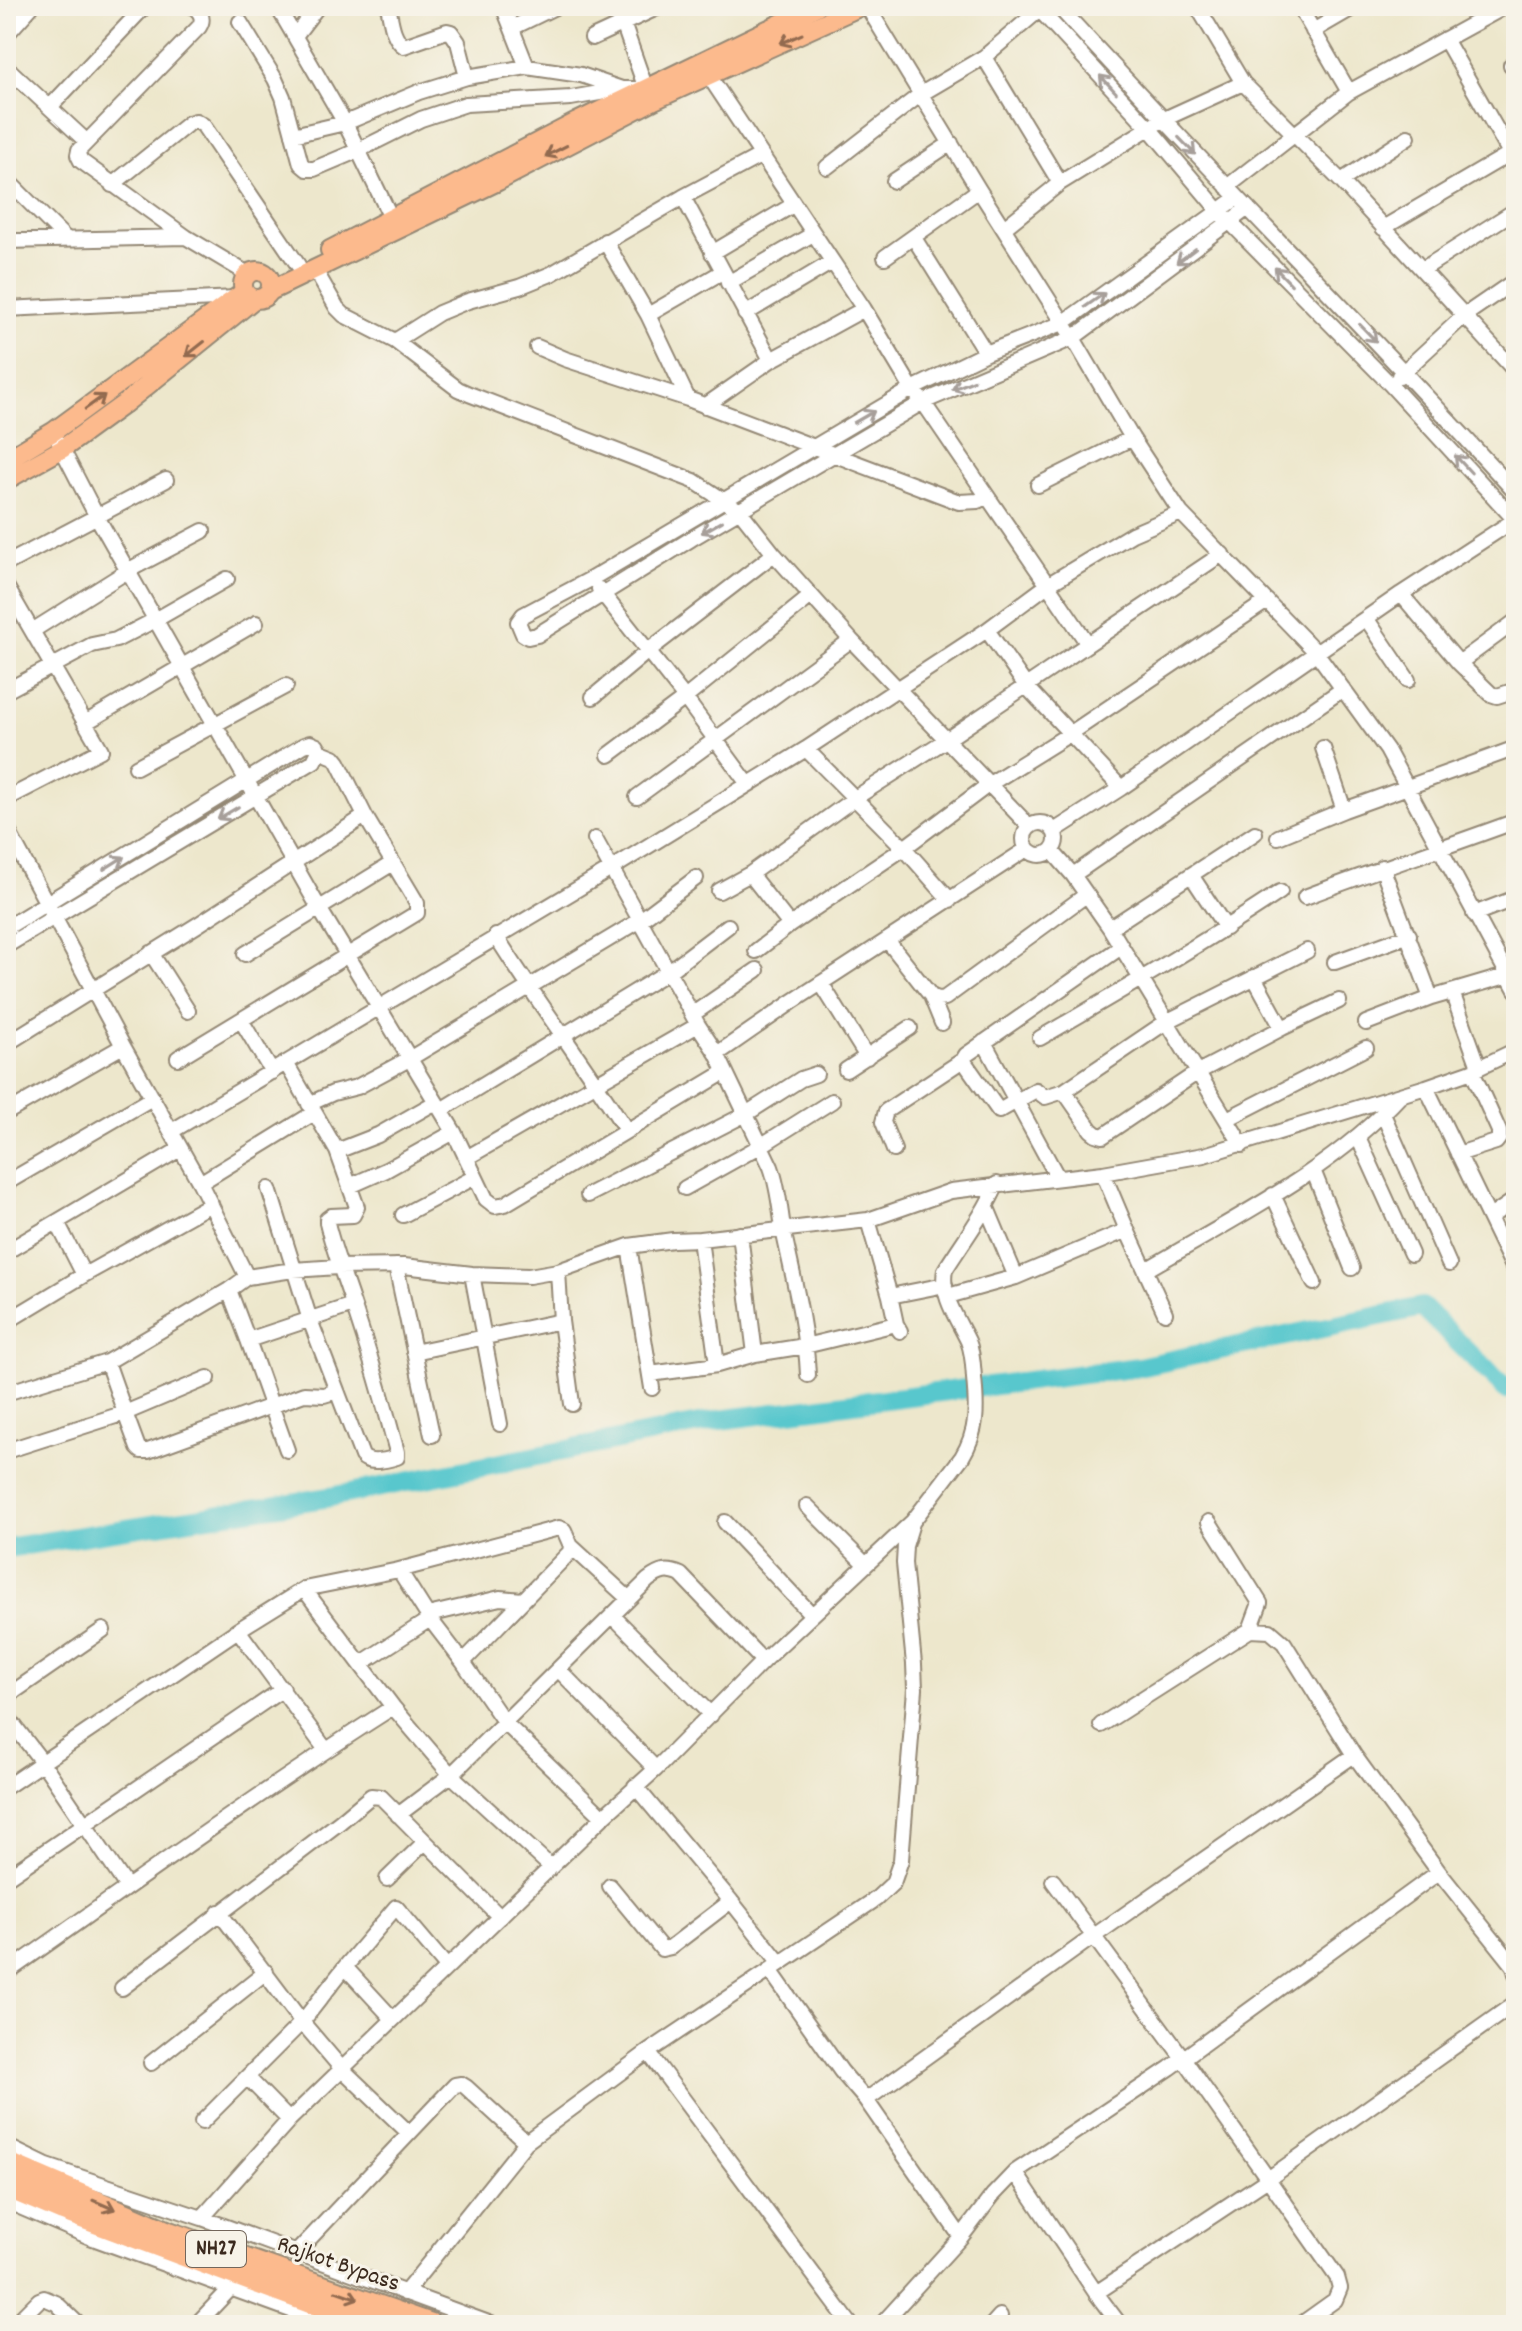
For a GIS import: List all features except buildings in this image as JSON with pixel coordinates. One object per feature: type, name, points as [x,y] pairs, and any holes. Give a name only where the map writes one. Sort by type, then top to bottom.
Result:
[{"type":"highway","name":"Rajkot Bypass","points":[[6,2163],[169,2233],[431,2325]]},
{"type":"highway","name":"Rajkot Bypass","points":[[6,2186],[372,2325]]},
{"type":"main road","points":[[6,480],[254,289],[307,267],[654,100],[817,6]]},
{"type":"main road","points":[[395,225],[577,122],[646,89],[861,6]]},
{"type":"main road","points":[[6,460],[57,440]]},
{"type":"street","points":[[6,35],[32,6]]},
{"type":"street","points":[[50,107],[145,6]]},
{"type":"street","points":[[193,6],[202,16],[199,27],[79,150],[78,155],[81,161],[112,185],[254,289]]},
{"type":"street","points":[[277,6],[345,123],[395,225]]},
{"type":"street","points":[[295,36],[318,6]]},
{"type":"street","points":[[388,6],[396,37],[404,46],[451,32],[458,42],[467,77]]},
{"type":"street","points":[[503,6],[527,67]]},
{"type":"street","points":[[512,28],[557,6]]},
{"type":"street","points":[[240,22],[283,97],[301,164],[307,169],[314,169],[421,119],[466,104],[571,98],[622,89],[646,89],[617,6]]},
{"type":"street","points":[[592,38],[661,6]]},
{"type":"street","points":[[867,6],[1181,513],[1316,652],[1387,750],[1474,914],[1512,974],[1516,990]]},
{"type":"street","points":[[1058,6],[1162,120],[1404,370],[1516,493]]},
{"type":"street","points":[[1197,6],[1243,83],[1341,181],[1516,372]]},
{"type":"street","points":[[1299,6],[1349,92]]},
{"type":"street","points":[[1313,31],[1356,6]]},
{"type":"street","points":[[1237,198],[1231,222],[1073,338],[923,402],[537,635],[528,637],[523,634],[518,622],[523,615],[591,579],[912,389],[986,353],[1063,323],[1220,212],[1237,198],[1295,134],[1349,92],[1506,6]]},
{"type":"street","points":[[827,167],[921,94],[984,57],[1040,8],[1220,212],[1390,384],[1516,520],[1401,594],[1054,831]]},
{"type":"street","points":[[1383,228],[1513,152],[1445,39]]},
{"type":"street","points":[[984,57],[1060,183]]},
{"type":"street","points":[[6,67],[87,142]]},
{"type":"street","points":[[293,135],[345,123],[419,92],[467,77],[527,67],[581,75],[622,89]]},
{"type":"street","points":[[704,69],[864,309],[912,389],[1088,644]]},
{"type":"street","points":[[1004,228],[1060,183],[1162,120],[1243,83]]},
{"type":"street","points":[[112,185],[189,123],[196,121],[203,125],[344,315],[395,341],[458,389],[694,481],[740,511],[851,640],[1030,827]]},
{"type":"street","points":[[1341,181],[1408,137]]},
{"type":"street","points":[[894,181],[951,143]]},
{"type":"street","points":[[395,341],[439,313],[534,281],[760,156]]},
{"type":"street","points":[[6,179],[67,240]]},
{"type":"street","points":[[885,257],[979,190]]},
{"type":"street","points":[[683,197],[771,360]]},
{"type":"street","points":[[712,253],[793,205]]},
{"type":"street","points":[[1423,269],[1516,210]]},
{"type":"street","points":[[648,315],[813,234]]},
{"type":"street","points":[[6,241],[186,237]]},
{"type":"street","points":[[914,238],[986,353]]},
{"type":"street","points":[[605,241],[648,315],[688,399]]},
{"type":"street","points":[[745,314],[832,262]]},
{"type":"street","points":[[1390,384],[1465,315],[1516,280]]},
{"type":"street","points":[[6,309],[254,289]]},
{"type":"street","points":[[705,406],[771,360],[864,309]]},
{"type":"street","points":[[537,347],[688,399],[959,502],[978,501],[987,496]]},
{"type":"street","points":[[1038,485],[1132,438]]},
{"type":"street","points":[[57,440],[96,515],[319,908],[454,1132],[486,1199],[495,1206],[505,1204],[725,1072]]},
{"type":"street","points":[[6,564],[166,480]]},
{"type":"street","points":[[172,1131],[806,749],[987,630],[1049,584],[1132,534],[1181,513]]},
{"type":"street","points":[[32,631],[129,570],[203,531]]},
{"type":"street","points":[[593,697],[774,554]]},
{"type":"street","points":[[719,891],[750,874],[855,798],[1222,554]]},
{"type":"street","points":[[6,691],[92,645],[116,640],[227,579]]},
{"type":"street","points":[[591,579],[748,784]]},
{"type":"street","points":[[6,586],[101,750],[6,799]]},
{"type":"street","points":[[1401,594],[1459,663],[1491,694],[1497,696],[1516,690]]},
{"type":"street","points":[[609,755],[811,596]]},
{"type":"street","points":[[756,951],[988,785],[1267,601]]},
{"type":"street","points":[[1366,618],[1408,680]]},
{"type":"street","points":[[1459,663],[1516,621]]},
{"type":"street","points":[[85,723],[256,623]]},
{"type":"street","points":[[987,630],[1026,686],[1121,788]]},
{"type":"street","points":[[637,797],[851,640]]},
{"type":"street","points":[[136,767],[286,686]]},
{"type":"street","points":[[1073,875],[1343,689]]},
{"type":"street","points":[[6,946],[51,910],[304,745],[310,743],[334,757],[417,903],[417,913],[178,1058]]},
{"type":"street","points":[[1323,748],[1344,810]]},
{"type":"street","points":[[1278,837],[1516,748]]},
{"type":"street","points":[[806,749],[904,848],[950,900]]},
{"type":"street","points":[[6,928],[51,910],[257,796],[314,761],[319,751]]},
{"type":"street","points":[[6,1044],[365,816]]},
{"type":"street","points":[[1305,897],[1516,821]]},
{"type":"street","points":[[1041,823],[1051,827],[1056,841],[1052,851],[1042,856],[1027,849],[1024,840],[1030,827],[1041,823]]},
{"type":"street","points":[[6,827],[200,1183],[247,1277]]},
{"type":"street","points":[[1110,928],[1255,833]]},
{"type":"street","points":[[595,839],[717,1054],[776,1180],[804,1331],[808,1375]]},
{"type":"street","points":[[717,1054],[1027,849]]},
{"type":"street","points":[[1052,851],[1110,928],[1242,1145]]},
{"type":"street","points":[[245,954],[393,863]]},
{"type":"street","points":[[1382,867],[1431,998]]},
{"type":"street","points":[[750,874],[790,925]]},
{"type":"street","points":[[1191,875],[1226,928]]},
{"type":"street","points":[[200,1183],[333,1093],[357,1087],[529,988],[639,921],[696,878]]},
{"type":"street","points":[[1040,1038],[1141,980],[1280,892]]},
{"type":"street","points":[[931,996],[945,998],[1086,895]]},
{"type":"street","points":[[1474,914],[1516,898]]},
{"type":"street","points":[[337,1151],[438,1106],[563,1036],[669,971],[728,926]]},
{"type":"street","points":[[1335,962],[1409,935]]},
{"type":"street","points":[[496,936],[626,1130]]},
{"type":"street","points":[[887,940],[931,996],[942,1023]]},
{"type":"street","points":[[894,1150],[883,1122],[886,1111],[1121,947]]},
{"type":"street","points":[[963,1060],[999,1111],[1036,1090],[1045,1097],[1064,1091],[1166,1022],[1307,951]]},
{"type":"street","points":[[151,953],[188,1011]]},
{"type":"street","points":[[468,1157],[695,1020],[757,970]]},
{"type":"street","points":[[1366,1023],[1431,998],[1512,974]]},
{"type":"street","points":[[1254,977],[1282,1028]]},
{"type":"street","points":[[821,983],[867,1057]]},
{"type":"street","points":[[1452,992],[1475,1069],[1499,1131],[1496,1142],[1458,1154]]},
{"type":"street","points":[[1064,1091],[1091,1130],[1103,1136],[1198,1072],[1339,1001]]},
{"type":"street","points":[[241,1020],[272,1072]]},
{"type":"street","points":[[846,1070],[910,1028]]},
{"type":"street","points":[[984,1042],[1058,1178]]},
{"type":"street","points":[[6,1113],[123,1046]]},
{"type":"street","points":[[1227,1119],[1366,1048]]},
{"type":"street","points":[[6,1393],[107,1362],[247,1277],[293,1270],[396,1266],[529,1276],[558,1271],[629,1246],[868,1220],[951,1191],[1103,1173],[1204,1155],[1426,1087],[1516,1050]]},
{"type":"street","points":[[269,1189],[310,1320],[365,1460],[397,1457],[381,1391],[338,1267],[327,1223],[331,1216],[348,1216],[356,1212],[350,1186],[337,1151],[286,1063]]},
{"type":"street","points":[[588,1195],[746,1114],[801,1079],[816,1074]]},
{"type":"street","points":[[1426,1087],[1490,1217],[1512,1252],[1516,1273]]},
{"type":"street","points":[[1146,1270],[1313,1170],[1358,1137],[1401,1095]]},
{"type":"street","points":[[6,1183],[152,1098]]},
{"type":"street","points":[[685,1188],[832,1101]]},
{"type":"street","points":[[1383,1114],[1449,1264]]},
{"type":"street","points":[[350,1186],[454,1132]]},
{"type":"street","points":[[1358,1137],[1411,1254]]},
{"type":"street","points":[[6,1252],[180,1149]]},
{"type":"street","points":[[1313,1170],[1352,1268]]},
{"type":"street","points":[[1103,1173],[1165,1313]]},
{"type":"street","points":[[403,1215],[475,1177]]},
{"type":"street","points":[[202,2218],[289,2120],[656,1769],[763,1661],[913,1521],[969,1446],[976,1424],[973,1356],[955,1316],[943,1278],[945,1270],[987,1208],[997,1184]]},
{"type":"street","points":[[1273,1195],[1314,1283]]},
{"type":"street","points":[[1490,1217],[1516,1199]]},
{"type":"street","points":[[6,1322],[211,1204]]},
{"type":"street","points":[[987,1208],[1016,1277]]},
{"type":"street","points":[[629,1246],[651,1381],[755,1354],[898,1328],[868,1220]]},
{"type":"street","points":[[57,1222],[84,1275]]},
{"type":"street","points":[[890,1296],[947,1291],[1016,1277],[1127,1230]]},
{"type":"street","points":[[740,1234],[755,1354]]},
{"type":"street","points":[[700,1239],[717,1365]]},
{"type":"street","points":[[396,1266],[432,1435]]},
{"type":"street","points":[[558,1271],[572,1404]]},
{"type":"street","points":[[472,1274],[500,1424]]},
{"type":"street","points":[[229,1290],[287,1450]]},
{"type":"street","points":[[248,1340],[353,1305]]},
{"type":"street","points":[[414,1352],[561,1321]]},
{"type":"street","points":[[107,1362],[141,1451],[270,1404],[304,1394],[324,1395],[337,1391]]},
{"type":"street","points":[[6,1451],[125,1413],[208,1378]]},
{"type":"street","points":[[807,1506],[866,1565]]},
{"type":"street","points":[[405,2293],[526,2142],[648,2052],[885,1892],[898,1872],[901,1860],[915,1689],[904,1563],[905,1546],[913,1521]]},
{"type":"street","points":[[725,1522],[812,1615]]},
{"type":"street","points":[[1209,1522],[1260,1603],[1250,1630]]},
{"type":"street","points":[[6,1787],[304,1589],[399,1570],[559,1528],[568,1534],[570,1552],[463,1662]]},
{"type":"street","points":[[571,1546],[629,1599]]},
{"type":"street","points":[[399,1570],[505,1723],[603,1817]]},
{"type":"street","points":[[398,1815],[451,1775],[660,1572],[670,1570],[681,1575],[763,1661]]},
{"type":"street","points":[[304,1589],[393,1707],[451,1775],[551,1867]]},
{"type":"street","points":[[362,1663],[429,1617],[500,1598],[523,1600]]},
{"type":"street","points":[[613,1616],[711,1715]]},
{"type":"street","points":[[6,1697],[103,1630]]},
{"type":"street","points":[[238,1630],[326,1750]]},
{"type":"street","points":[[1101,1725],[1250,1630],[1270,1631],[1284,1643],[1354,1755],[1439,1872],[1514,1966],[1516,1974]]},
{"type":"street","points":[[559,1670],[656,1769]]},
{"type":"street","points":[[6,1878],[283,1689]]},
{"type":"street","points":[[6,1973],[326,1750],[393,1707]]},
{"type":"street","points":[[6,1715],[43,1763],[127,1887]]},
{"type":"street","points":[[866,2100],[1354,1755]]},
{"type":"street","points":[[635,1786],[731,1901],[841,2071],[866,2100],[961,2237]]},
{"type":"street","points":[[122,1988],[371,1796],[381,1797],[500,1917]]},
{"type":"street","points":[[387,1879],[425,1842]]},
{"type":"street","points":[[881,2325],[1015,2172],[1183,2058],[1439,1872]]},
{"type":"street","points":[[1053,1881],[1183,2058],[1337,2277],[1340,2288],[1335,2300],[1300,2325]]},
{"type":"street","points":[[610,1886],[662,1949],[671,1947],[731,1901]]},
{"type":"street","points":[[202,2122],[302,2022],[396,1907],[447,1967]]},
{"type":"street","points":[[219,1912],[302,2022],[342,2069],[409,2133]]},
{"type":"street","points":[[345,1967],[393,2019]]},
{"type":"street","points":[[151,2063],[266,1972]]},
{"type":"street","points":[[1096,2293],[1268,2179],[1514,2004],[1516,1998]]},
{"type":"street","points":[[648,2052],[851,2325]]},
{"type":"street","points":[[248,2078],[289,2120]]},
{"type":"street","points":[[295,2254],[450,2089],[461,2084],[526,2142]]},
{"type":"street","points":[[6,2146],[47,2166],[202,2218],[494,2325]]},
{"type":"street","points":[[1015,2172],[1120,2325]]},
{"type":"street","points":[[6,2201],[90,2237],[323,2324]]},
{"type":"street","points":[[196,2325],[231,2288]]},
{"type":"street","points":[[14,2325],[44,2298],[56,2303],[79,2325]]},
{"type":"waterway","points":[[6,1548],[330,1497],[719,1420],[1139,1367],[1422,1307],[1506,1389],[1516,1384]]}]
